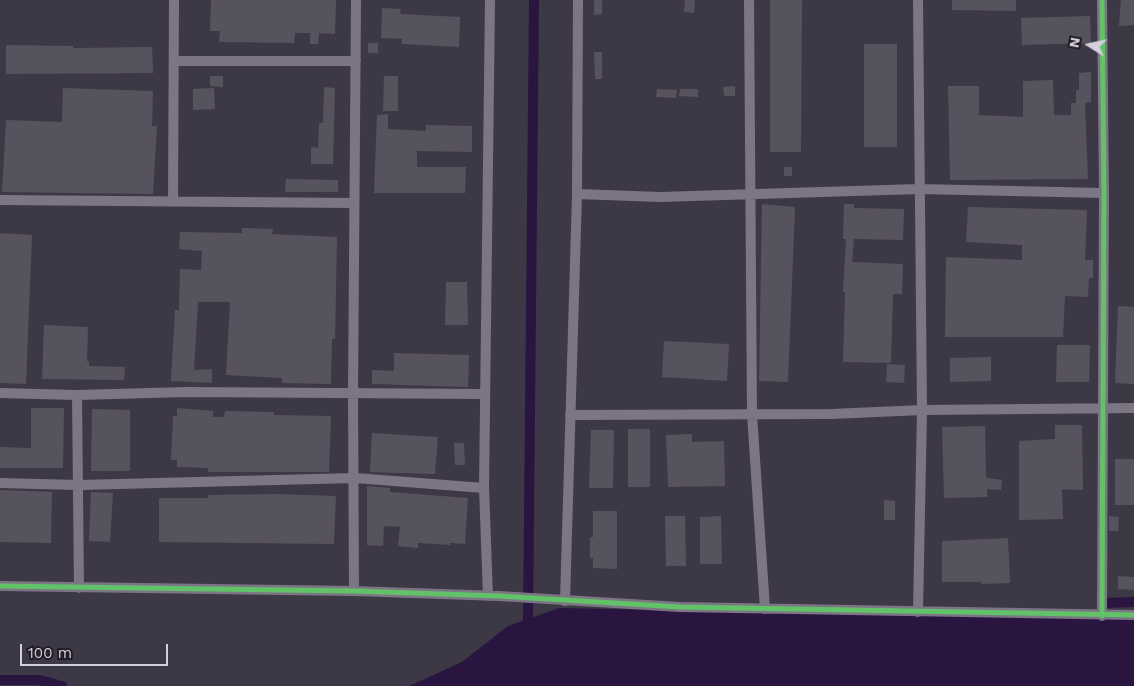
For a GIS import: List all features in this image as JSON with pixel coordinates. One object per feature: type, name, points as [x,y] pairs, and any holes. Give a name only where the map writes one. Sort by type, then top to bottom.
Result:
[{"type":"street","points":[[173,201],[174,0]]},
{"type":"street","points":[[354,591],[355,478],[353,394],[356,0]]},
{"type":"street","points":[[488,596],[484,488],[484,394],[490,0]]},
{"type":"street","points":[[565,600],[577,194],[578,0]]},
{"type":"street","points":[[749,0],[752,414],[764,609]]},
{"type":"street","points":[[918,0],[922,410],[918,612]]},
{"type":"street","points":[[1102,0],[1104,193],[1102,616]]},
{"type":"street","points":[[174,61],[356,61]]},
{"type":"street","points":[[577,194],[660,197],[751,196],[919,189],[1104,193]]},
{"type":"street","points":[[0,200],[354,203]]},
{"type":"street","points":[[0,393],[77,395],[187,392],[484,394]]},
{"type":"street","points":[[77,395],[79,588]]},
{"type":"street","points":[[570,415],[831,414],[922,410],[1134,408]]},
{"type":"street","points":[[0,483],[79,485],[355,478],[484,488]]},
{"type":"street","points":[[0,586],[354,591],[488,596],[680,607],[1102,616],[1134,615]]},
{"type":"shaded area","points":[[559,608],[1134,619],[1134,686],[409,686],[462,662],[508,626]]},
{"type":"building","points":[[211,0],[336,0],[335,34],[319,33],[318,44],[310,44],[310,33],[295,33],[294,43],[219,42],[220,31],[210,31]]},
{"type":"building","points":[[594,0],[602,0],[602,14],[594,15]]},
{"type":"building","points":[[685,0],[695,0],[694,13],[684,12]]},
{"type":"building","points":[[770,0],[802,0],[801,152],[770,152]]},
{"type":"building","points":[[952,0],[1016,0],[1016,11],[952,10]]},
{"type":"building","points":[[1121,0],[1134,0],[1134,25],[1119,26]]},
{"type":"building","points":[[382,8],[401,9],[400,14],[460,17],[459,47],[402,44],[402,39],[381,38]]},
{"type":"building","points":[[1090,16],[1091,43],[1022,45],[1021,18]]},
{"type":"building","points":[[368,43],[378,43],[378,53],[368,53]]},
{"type":"building","points":[[864,44],[897,44],[897,147],[864,147]]},
{"type":"building","points":[[6,45],[73,46],[73,48],[152,47],[153,73],[6,74]]},
{"type":"building","points":[[594,52],[602,52],[602,79],[595,79]]},
{"type":"building","points":[[1091,72],[1091,102],[1085,103],[1088,179],[950,180],[948,86],[979,86],[979,115],[1023,117],[1023,81],[1053,80],[1054,115],[1071,115],[1071,103],[1076,103],[1076,90],[1079,90],[1079,73]]},
{"type":"building","points":[[210,76],[223,76],[223,87],[210,86]]},
{"type":"building","points":[[384,76],[398,76],[398,111],[383,111]]},
{"type":"building","points":[[735,86],[735,96],[724,96],[723,87]]},
{"type":"building","points":[[324,87],[335,88],[333,164],[311,164],[311,147],[318,148],[319,123],[323,123]]},
{"type":"building","points":[[63,88],[153,91],[152,126],[157,126],[153,194],[2,192],[6,120],[62,122]]},
{"type":"building","points":[[214,88],[215,109],[193,110],[193,89]]},
{"type":"building","points":[[657,89],[677,90],[676,98],[656,97]]},
{"type":"building","points":[[680,89],[698,89],[698,97],[679,96]]},
{"type":"building","points":[[388,114],[388,129],[426,131],[426,125],[472,126],[472,152],[417,151],[417,167],[466,167],[465,193],[374,193],[377,115]]},
{"type":"building","points":[[784,167],[792,167],[792,176],[784,176]]},
{"type":"building","points":[[286,179],[338,180],[338,192],[285,192]]},
{"type":"building","points":[[762,204],[795,207],[788,382],[759,381]]},
{"type":"building","points":[[844,204],[854,204],[854,208],[904,209],[903,240],[854,239],[852,262],[903,264],[902,294],[893,294],[891,363],[843,362],[845,292],[843,292],[846,239],[843,239]]},
{"type":"building","points":[[968,207],[1087,210],[1085,260],[1093,260],[1093,278],[1089,278],[1088,297],[1065,296],[1063,337],[945,337],[946,257],[1022,260],[1022,245],[966,242]]},
{"type":"building","points":[[242,228],[273,229],[272,234],[337,237],[335,339],[332,339],[331,384],[282,383],[282,378],[226,375],[230,302],[198,302],[194,370],[212,369],[212,383],[171,381],[175,310],[179,310],[180,269],[201,270],[202,251],[179,249],[180,232],[242,233]]},
{"type":"building","points":[[0,233],[32,235],[26,384],[0,383]]},
{"type":"building","points":[[446,282],[467,282],[468,325],[445,325]]},
{"type":"building","points":[[1118,306],[1134,307],[1134,384],[1115,383]]},
{"type":"building","points":[[44,325],[88,327],[87,361],[89,361],[89,366],[125,367],[124,380],[42,379]]},
{"type":"building","points":[[664,341],[729,344],[727,381],[662,377]]},
{"type":"building","points":[[1057,345],[1090,345],[1089,382],[1056,382]]},
{"type":"building","points":[[394,353],[469,355],[468,387],[372,384],[372,370],[394,371]]},
{"type":"building","points":[[991,357],[991,381],[950,382],[950,358]]},
{"type":"building","points":[[887,364],[905,365],[904,383],[886,382]]},
{"type":"building","points":[[31,408],[64,408],[63,468],[0,468],[0,447],[31,448]]},
{"type":"building","points":[[177,408],[213,411],[213,417],[224,417],[225,411],[274,412],[274,415],[331,416],[329,472],[208,472],[208,468],[177,467],[177,460],[171,460],[173,416],[177,416]]},
{"type":"building","points":[[92,409],[130,410],[130,471],[91,471]]},
{"type":"building","points":[[1055,425],[1082,425],[1083,490],[1062,489],[1063,519],[1019,520],[1019,441],[1055,439]]},
{"type":"building","points":[[985,426],[986,478],[1002,480],[1001,490],[987,489],[987,497],[944,498],[942,427]]},
{"type":"building","points":[[628,429],[650,429],[650,487],[628,487]]},
{"type":"building","points":[[591,430],[614,430],[613,488],[589,488]]},
{"type":"building","points":[[372,433],[438,437],[435,474],[370,472]]},
{"type":"building","points":[[692,434],[692,442],[724,441],[725,486],[668,487],[666,435]]},
{"type":"building","points":[[454,443],[464,443],[465,465],[455,465]]},
{"type":"building","points":[[1115,459],[1134,459],[1134,505],[1115,505]]},
{"type":"building","points":[[367,486],[390,488],[390,492],[468,498],[465,544],[418,543],[418,548],[398,546],[400,527],[384,526],[383,546],[367,545]]},
{"type":"building","points":[[0,490],[52,492],[51,543],[0,542]]},
{"type":"building","points":[[91,492],[113,493],[110,542],[89,541]]},
{"type":"building","points":[[274,494],[336,496],[334,544],[159,542],[159,498],[208,498],[208,495]]},
{"type":"building","points":[[884,500],[895,501],[895,520],[884,520]]},
{"type":"building","points":[[593,511],[617,511],[617,569],[593,568],[593,558],[590,558],[590,537],[593,537]]},
{"type":"building","points":[[665,516],[685,516],[686,566],[666,566]]},
{"type":"building","points":[[721,516],[722,564],[700,564],[700,517]]},
{"type":"building","points":[[1109,516],[1119,517],[1118,531],[1109,531]]},
{"type":"building","points":[[1008,538],[1010,583],[942,582],[942,541]]},
{"type":"building","points":[[1118,576],[1134,577],[1134,590],[1118,589]]},
{"type":"waterway","points":[[528,619],[534,0]]},
{"type":"waterway","points":[[1104,603],[1134,602]]},
{"type":"waterway","points":[[0,680],[40,680],[62,686]]},
{"type":"cycle path","points":[[1102,0],[1104,193],[1102,616]]},
{"type":"cycle path","points":[[0,586],[354,591],[499,596],[680,607],[1134,615]]}]
